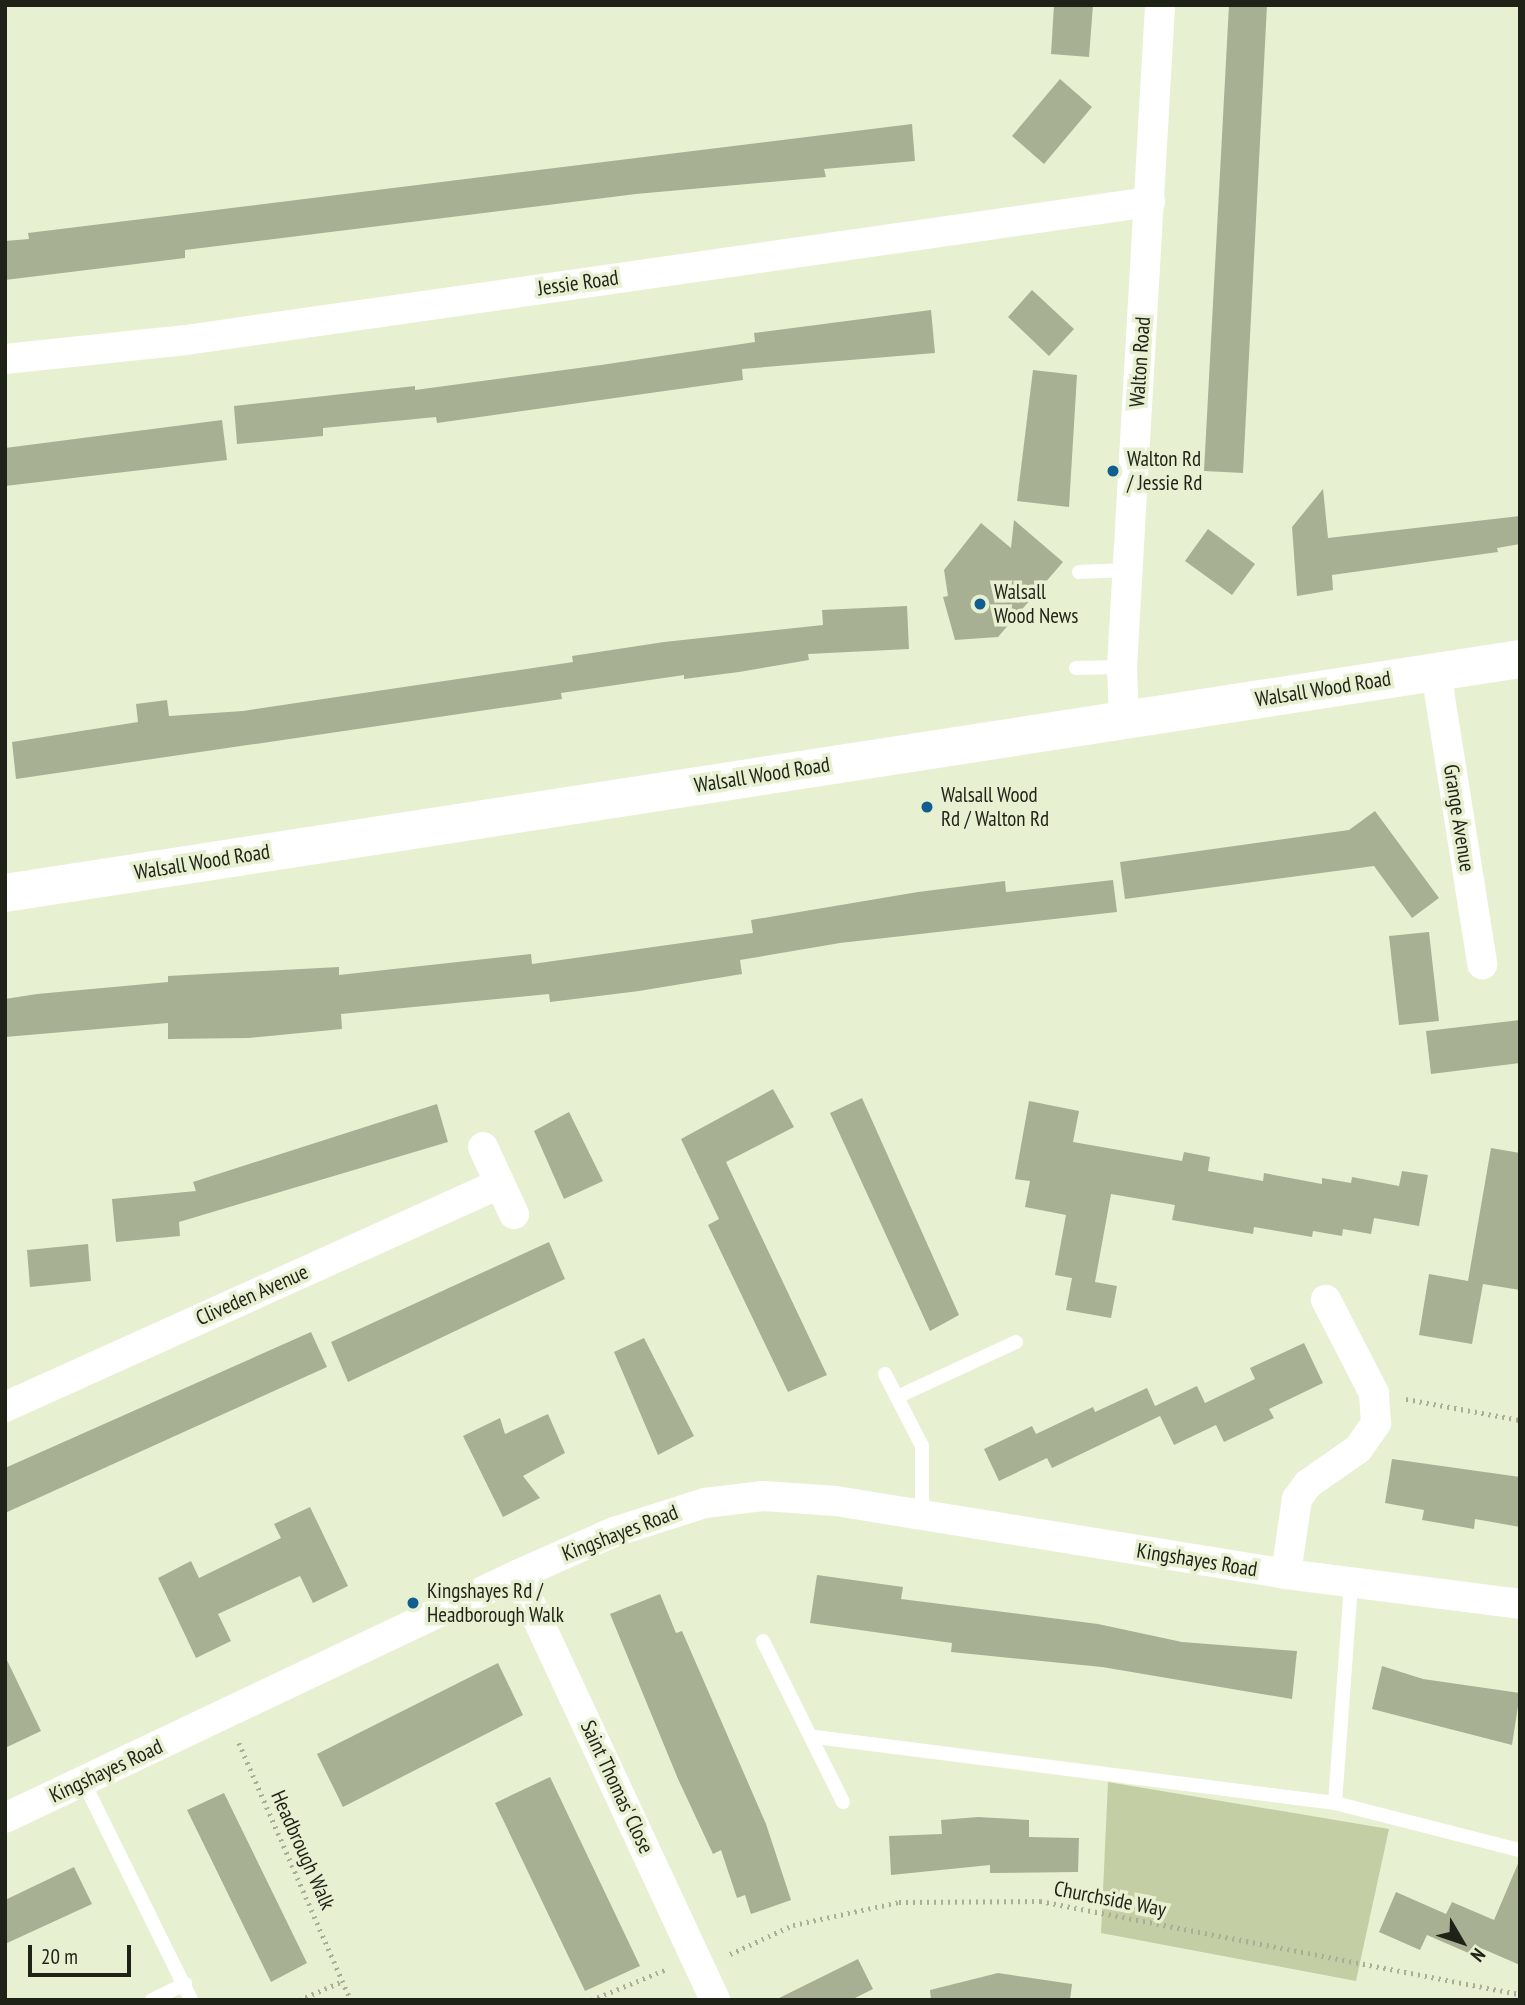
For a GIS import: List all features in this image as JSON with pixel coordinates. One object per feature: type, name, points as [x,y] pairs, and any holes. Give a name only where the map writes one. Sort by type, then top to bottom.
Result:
[{"type":"street","name":"Walton Road","points":[[1125,719],[1122,667],[1160,5]]},
{"type":"street","name":"Jessie Road","points":[[5,359],[186,340],[1150,202]]},
{"type":"street","name":"Walsall Wood Road","points":[[5,893],[1520,659]]},
{"type":"street","name":"Grange Avenue","points":[[1436,672],[1482,964]]},
{"type":"street","points":[[484,1147],[514,1214]]},
{"type":"street","name":"Cliveden Avenue","points":[[5,1407],[499,1184]]},
{"type":"street","name":"Kingshayes Road","points":[[1286,1574],[1292,1510],[1308,1484],[1358,1449],[1376,1423],[1374,1393],[1326,1300]]},
{"type":"street","name":"Kingshayes Road","points":[[5,1818],[614,1532],[705,1503],[764,1496],[922,1515],[1286,1574],[1520,1604]]},
{"type":"street","name":"Saint Thomas' Close","points":[[517,1576],[715,2000]]},
{"type":"lane","points":[[1079,572],[1127,570]]},
{"type":"lane","points":[[1076,668],[1122,667]]},
{"type":"lane","points":[[897,1398],[1016,1342]]},
{"type":"lane","points":[[885,1374],[922,1446],[922,1515]]},
{"type":"lane","points":[[1335,1803],[1351,1583]]},
{"type":"lane","points":[[764,1641],[815,1737],[842,1802]]},
{"type":"lane","points":[[815,1737],[1335,1803],[1520,1850]]},
{"type":"lane","points":[[83,1782],[191,2000]]},
{"type":"lane","points":[[152,2000],[185,1984]]},
{"type":"path","points":[[1374,1393],[1520,1420]]},
{"type":"path","name":"Headbrough Walk","points":[[226,1713],[351,2000]]},
{"type":"path","name":"Churchside Way","points":[[591,2000],[793,1925],[900,1902],[1040,1901],[1520,1994]]},
{"type":"path","points":[[299,2000],[343,1981]]},
{"type":"green space","points":[[1108,1782],[1389,1829],[1356,1981],[1101,1933]]},
{"type":"building","points":[[1054,5],[1093,5],[1089,57],[1051,54]]},
{"type":"building","points":[[1229,5],[1267,5],[1243,473],[1204,471]]},
{"type":"building","points":[[1060,79],[1092,107],[1044,164],[1012,136]]},
{"type":"building","points":[[912,124],[915,161],[824,169],[826,177],[636,194],[185,250],[185,258],[5,280],[5,241],[29,239],[28,233]]},
{"type":"building","points":[[1032,290],[1074,329],[1049,356],[1008,317]]},
{"type":"building","points":[[931,310],[935,353],[742,369],[743,380],[437,423],[436,417],[323,428],[323,436],[237,444],[234,406],[415,386],[415,390],[601,365],[755,342],[754,333]]},
{"type":"building","points":[[1033,370],[1077,375],[1069,507],[1017,501]]},
{"type":"building","points":[[222,420],[227,460],[5,486],[5,448]]},
{"type":"building","points":[[1323,489],[1328,538],[1520,516],[1520,544],[1497,548],[1498,552],[1332,575],[1333,590],[1297,596],[1292,527]]},
{"type":"building","points":[[1014,520],[1063,562],[998,637],[955,640],[943,597],[948,596],[944,570],[981,523],[1011,548]]},
{"type":"building","points":[[1208,529],[1255,564],[1232,595],[1185,561]]},
{"type":"building","points":[[907,606],[909,649],[808,654],[809,660],[739,672],[684,679],[684,675],[561,693],[562,699],[16,779],[12,742],[138,722],[136,704],[167,700],[169,716],[243,711],[573,662],[572,656],[664,642],[823,625],[822,610]]},
{"type":"building","points":[[1375,811],[1439,898],[1412,918],[1374,866],[1125,899],[1120,862],[1349,830]]},
{"type":"building","points":[[1113,880],[1117,912],[840,943],[740,960],[742,974],[639,991],[550,1002],[549,994],[341,1014],[342,1029],[249,1038],[168,1039],[168,1023],[5,1037],[5,999],[37,994],[168,982],[168,976],[339,967],[339,975],[531,954],[532,964],[753,933],[751,920],[918,892],[1005,881],[1006,892]]},
{"type":"building","points":[[1429,932],[1439,1021],[1399,1025],[1389,936]]},
{"type":"building","points":[[1520,1020],[1520,1063],[1431,1074],[1426,1031]]},
{"type":"building","points":[[773,1089],[794,1127],[726,1162],[827,1375],[788,1392],[708,1225],[719,1219],[681,1139]]},
{"type":"building","points":[[862,1098],[959,1315],[930,1331],[830,1113]]},
{"type":"building","points":[[1029,1101],[1079,1111],[1073,1142],[1182,1161],[1184,1152],[1210,1157],[1208,1171],[1263,1181],[1264,1173],[1322,1184],[1322,1178],[1351,1183],[1352,1177],[1399,1186],[1402,1171],[1428,1175],[1419,1226],[1374,1218],[1371,1234],[1343,1229],[1342,1236],[1313,1231],[1312,1237],[1254,1227],[1253,1234],[1172,1220],[1175,1205],[1111,1194],[1095,1282],[1117,1286],[1111,1318],[1066,1310],[1072,1278],[1055,1275],[1066,1215],[1025,1207],[1030,1181],[1015,1179]]},
{"type":"building","points":[[437,1104],[448,1142],[179,1222],[180,1236],[116,1242],[112,1199],[196,1191],[193,1182]]},
{"type":"building","points":[[569,1112],[603,1181],[564,1199],[534,1131]]},
{"type":"building","points":[[1491,1148],[1520,1153],[1520,1290],[1483,1284],[1472,1344],[1419,1335],[1429,1274],[1468,1281]]},
{"type":"building","points":[[549,1242],[565,1279],[348,1382],[331,1342]]},
{"type":"building","points":[[88,1244],[91,1281],[30,1287],[27,1250]]},
{"type":"building","points":[[311,1332],[327,1367],[5,1513],[5,1468]]},
{"type":"building","points":[[644,1338],[694,1436],[658,1455],[614,1352]]},
{"type":"building","points":[[1304,1343],[1323,1383],[1269,1409],[1274,1418],[1224,1442],[1216,1425],[1174,1445],[1160,1416],[1052,1468],[1047,1458],[999,1481],[984,1449],[1032,1426],[1036,1434],[1093,1407],[1095,1412],[1147,1388],[1155,1406],[1197,1386],[1205,1403],[1255,1379],[1250,1368]]},
{"type":"building","points":[[548,1414],[565,1453],[523,1476],[540,1498],[503,1517],[463,1436],[500,1418],[505,1434]]},
{"type":"building","points":[[1392,1459],[1520,1477],[1520,1527],[1475,1519],[1474,1529],[1422,1520],[1424,1510],[1385,1503]]},
{"type":"building","points":[[310,1507],[348,1586],[313,1603],[300,1576],[218,1614],[231,1641],[196,1658],[158,1578],[191,1561],[199,1578],[281,1538],[274,1524]]},
{"type":"building","points":[[817,1575],[903,1587],[901,1599],[1098,1624],[1182,1642],[1297,1651],[1292,1699],[1102,1667],[951,1652],[952,1643],[810,1623]]},
{"type":"building","points":[[660,1594],[676,1633],[682,1631],[766,1824],[791,1900],[751,1914],[745,1895],[737,1898],[721,1850],[713,1854],[678,1779],[610,1614]]},
{"type":"building","points":[[5,1656],[41,1731],[5,1748]]},
{"type":"building","points":[[498,1663],[523,1715],[343,1807],[317,1754]]},
{"type":"building","points":[[1382,1666],[1423,1679],[1520,1693],[1512,1745],[1372,1709]]},
{"type":"building","points":[[550,1777],[640,1966],[585,1991],[495,1803]]},
{"type":"building","points":[[224,1793],[307,1963],[271,1982],[187,1810]]},
{"type":"building","points":[[978,1817],[1029,1820],[1029,1837],[1079,1838],[1078,1872],[990,1873],[990,1865],[891,1875],[889,1836],[942,1834],[941,1820]]},
{"type":"building","points":[[1520,1859],[1520,1965],[1476,1946],[1473,1955],[1427,1935],[1420,1950],[1379,1932],[1396,1892],[1446,1914],[1452,1902],[1494,1920]]},
{"type":"building","points":[[74,1867],[92,1904],[5,1944],[5,1900]]},
{"type":"building","points":[[858,1959],[873,1989],[851,2000],[775,2000]]},
{"type":"building","points":[[998,1973],[1072,1984],[1070,2000],[931,2000],[930,1990]]},
{"type":"place","name":"Walton Rd / Jessie Rd","points":[[1113,471]]},
{"type":"place","name":"Walsall Wood News","points":[[980,604]]},
{"type":"place","name":"Walsall Wood Rd / Walton Rd","points":[[927,807]]},
{"type":"place","name":"Kingshayes Rd / Headborough Walk","points":[[413,1603]]}]
